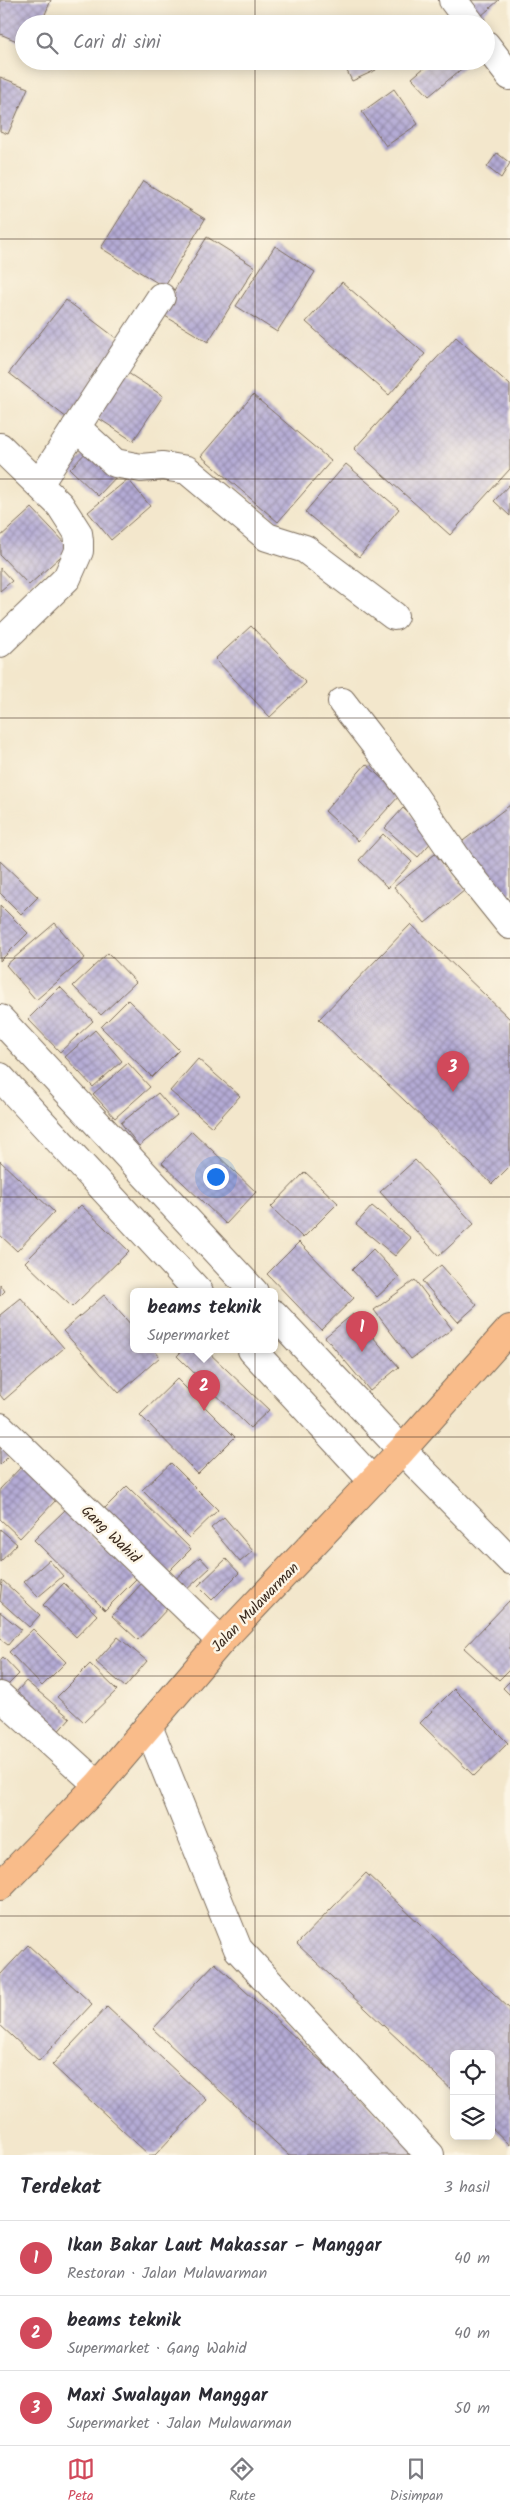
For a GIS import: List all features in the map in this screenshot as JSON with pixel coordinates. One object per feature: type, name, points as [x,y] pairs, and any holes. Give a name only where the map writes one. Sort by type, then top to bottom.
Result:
[{"type":"main road","name":"Jalan Mulawarman","points":[[0,1886],[98,1785],[221,1641],[402,1450],[510,1329]]},
{"type":"street","points":[[453,0],[464,15]]},
{"type":"street","points":[[495,56],[510,76]]},
{"type":"street","points":[[39,484],[161,297]]},
{"type":"street","points":[[76,427],[115,463],[141,468],[163,466],[187,470],[267,537],[305,549],[394,616]]},
{"type":"street","points":[[0,447],[60,505],[78,533],[78,551],[67,578],[0,643]]},
{"type":"street","points":[[342,702],[407,786],[461,864],[510,925]]},
{"type":"street","points":[[0,1019],[250,1288]]},
{"type":"street","points":[[0,1077],[195,1288]]},
{"type":"street","points":[[278,1318],[402,1450],[510,1560]]},
{"type":"street","points":[[255,1353],[373,1481]]},
{"type":"street","name":"Gang Wahid","points":[[0,1427],[221,1641]]},
{"type":"street","points":[[0,1696],[98,1785]]},
{"type":"street","points":[[148,1726],[238,1949],[430,2155]]},
{"type":"building","points":[[0,0],[51,0],[45,15],[15,15],[15,40],[0,34]]},
{"type":"building","points":[[465,0],[499,0],[482,15],[478,15]]},
{"type":"building","points":[[346,70],[376,70],[352,81]]},
{"type":"building","points":[[421,70],[460,70],[429,96],[412,78]]},
{"type":"building","points":[[0,77],[28,88],[8,134],[0,131]]},
{"type":"building","points":[[394,89],[418,124],[386,146],[362,112]]},
{"type":"building","points":[[497,153],[510,163],[501,178],[487,167]]},
{"type":"building","points":[[143,181],[205,219],[164,287],[101,248]]},
{"type":"building","points":[[207,237],[255,267],[208,342],[160,313]]},
{"type":"building","points":[[275,246],[315,272],[277,332],[236,306]]},
{"type":"building","points":[[342,282],[425,354],[389,395],[306,322]]},
{"type":"building","points":[[66,300],[124,344],[67,418],[9,373]]},
{"type":"building","points":[[456,337],[510,385],[510,469],[450,535],[354,449]]},
{"type":"building","points":[[125,371],[163,396],[133,441],[95,416]]},
{"type":"building","points":[[253,395],[331,461],[278,522],[201,456]]},
{"type":"building","points":[[93,445],[121,472],[98,496],[70,469]]},
{"type":"building","points":[[346,464],[399,509],[359,557],[305,512]]},
{"type":"building","points":[[128,479],[150,506],[111,540],[88,512]]},
{"type":"building","points":[[510,484],[510,516],[494,501]]},
{"type":"building","points":[[32,508],[70,548],[29,585],[0,555],[0,537]]},
{"type":"building","points":[[0,568],[12,581],[0,591]]},
{"type":"building","points":[[251,626],[306,683],[270,717],[215,659]]},
{"type":"building","points":[[366,764],[400,795],[358,841],[325,811]]},
{"type":"building","points":[[510,805],[510,900],[505,904],[459,844]]},
{"type":"building","points":[[403,808],[435,838],[418,857],[385,828]]},
{"type":"building","points":[[383,834],[412,862],[388,888],[359,860]]},
{"type":"building","points":[[435,854],[465,890],[425,923],[394,887]]},
{"type":"building","points":[[0,861],[38,897],[21,914],[0,893]]},
{"type":"building","points":[[0,905],[28,933],[0,961]]},
{"type":"building","points":[[55,923],[85,958],[36,1000],[6,965]]},
{"type":"building","points":[[411,924],[510,1019],[510,1166],[492,1184],[319,1019]]},
{"type":"building","points":[[108,953],[136,982],[101,1015],[73,986]]},
{"type":"building","points":[[60,987],[93,1021],[60,1052],[28,1019]]},
{"type":"building","points":[[128,1000],[179,1050],[152,1077],[101,1027]]},
{"type":"building","points":[[95,1030],[122,1061],[93,1087],[65,1057]]},
{"type":"building","points":[[198,1059],[240,1096],[212,1127],[170,1091]]},
{"type":"building","points":[[128,1063],[150,1087],[115,1118],[93,1094]]},
{"type":"building","points":[[158,1093],[177,1115],[139,1146],[121,1123]]},
{"type":"building","points":[[192,1131],[256,1192],[226,1224],[162,1163]]},
{"type":"building","points":[[415,1160],[474,1224],[439,1256],[380,1192]]},
{"type":"building","points":[[0,1161],[54,1212],[17,1251],[0,1235]]},
{"type":"building","points":[[305,1172],[338,1203],[303,1238],[271,1207]]},
{"type":"building","points":[[81,1205],[129,1251],[72,1307],[25,1262]]},
{"type":"building","points":[[372,1206],[411,1238],[395,1256],[356,1224]]},
{"type":"building","points":[[299,1242],[354,1298],[321,1330],[267,1274]]},
{"type":"building","points":[[373,1249],[399,1277],[377,1297],[352,1270]]},
{"type":"building","points":[[441,1265],[477,1305],[458,1322],[422,1281]]},
{"type":"building","points":[[415,1280],[452,1329],[411,1359],[374,1310]]},
{"type":"building","points":[[0,1285],[5,1291],[0,1296]]},
{"type":"building","points":[[104,1295],[130,1324],[130,1353],[157,1353],[160,1357],[119,1393],[63,1331]]},
{"type":"building","points":[[21,1298],[64,1348],[4,1400],[0,1395],[0,1315]]},
{"type":"building","points":[[353,1314],[399,1367],[370,1391],[325,1337]]},
{"type":"building","points":[[180,1353],[209,1353],[269,1410],[250,1428],[177,1356]]},
{"type":"building","points":[[177,1379],[235,1437],[198,1474],[140,1415]]},
{"type":"building","points":[[0,1439],[13,1452],[0,1465]]},
{"type":"building","points":[[171,1463],[218,1510],[189,1538],[142,1490]]},
{"type":"building","points":[[22,1466],[57,1499],[20,1538],[0,1519],[0,1489]]},
{"type":"building","points":[[127,1486],[191,1549],[164,1576],[100,1513]]},
{"type":"building","points":[[66,1509],[136,1579],[105,1610],[34,1540]]},
{"type":"building","points":[[224,1517],[253,1551],[240,1562],[211,1528]]},
{"type":"building","points":[[0,1529],[17,1544],[0,1562]]},
{"type":"building","points":[[200,1557],[210,1568],[184,1592],[174,1580]]},
{"type":"building","points":[[226,1559],[239,1573],[212,1600],[198,1586]]},
{"type":"building","points":[[49,1560],[63,1576],[38,1597],[24,1582]]},
{"type":"building","points":[[2,1580],[40,1615],[29,1627],[0,1601]]},
{"type":"building","points":[[64,1583],[97,1615],[76,1637],[43,1605]]},
{"type":"building","points":[[142,1583],[169,1607],[138,1640],[112,1616]]},
{"type":"building","points":[[510,1600],[510,1669],[499,1680],[464,1648]]},
{"type":"building","points":[[0,1612],[21,1629],[8,1645],[0,1639]]},
{"type":"building","points":[[33,1629],[66,1662],[42,1686],[9,1652]]},
{"type":"building","points":[[118,1637],[147,1661],[125,1687],[96,1662]]},
{"type":"building","points":[[3,1657],[19,1674],[3,1690],[0,1687],[0,1660]]},
{"type":"building","points":[[90,1664],[117,1690],[84,1722],[57,1697]]},
{"type":"building","points":[[26,1681],[70,1718],[55,1735],[11,1698]]},
{"type":"building","points":[[510,1681],[510,1695],[503,1688]]},
{"type":"building","points":[[454,1689],[508,1743],[474,1776],[420,1723]]},
{"type":"building","points":[[366,1873],[510,2009],[510,2145],[495,2131],[495,2050],[450,2050],[450,2088],[297,1944]]},
{"type":"building","points":[[28,1945],[92,2004],[39,2061],[0,2025],[0,1975]]},
{"type":"building","points":[[215,1963],[422,2155],[289,2155],[153,2029]]},
{"type":"building","points":[[107,2007],[207,2100],[155,2155],[149,2155],[52,2065]]},
{"type":"place","name":"Maxi Swalayan Manggar","points":[[453,1092]]},
{"type":"place","name":"Ikan Bakar Laut Makassar - Manggar","points":[[362,1352]]},
{"type":"place","name":"beams teknik","points":[[204,1411]]}]
